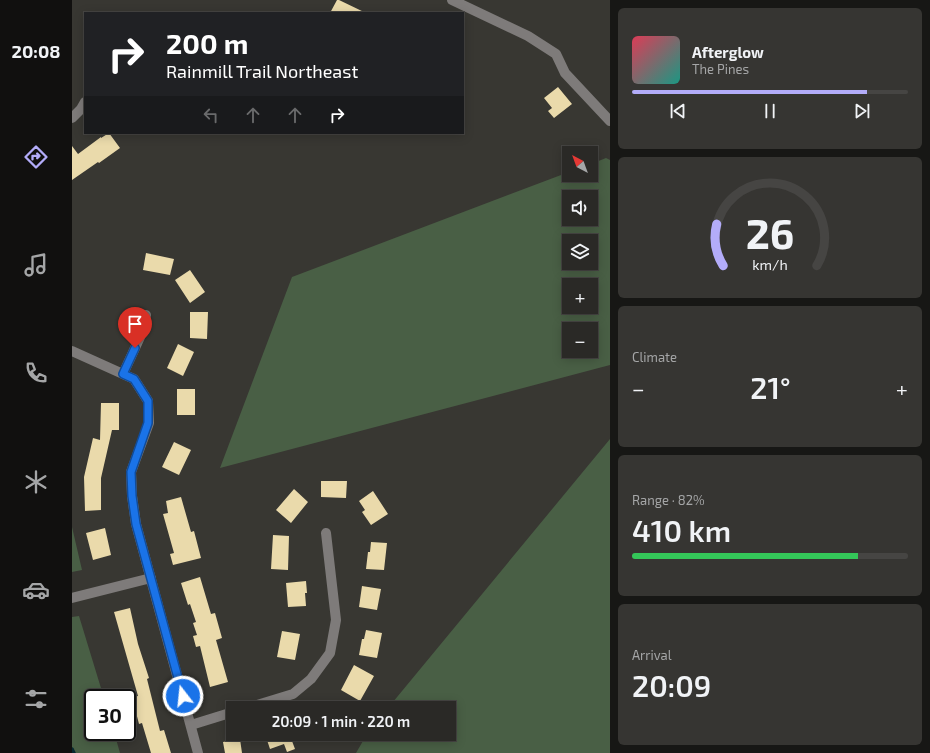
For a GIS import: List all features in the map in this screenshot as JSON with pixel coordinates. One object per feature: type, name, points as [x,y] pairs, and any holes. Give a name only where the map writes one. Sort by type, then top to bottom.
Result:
[{"type":"street","points":[[452,0],[528,36],[556,54],[565,74],[610,122]]},
{"type":"street","points":[[72,118],[84,104]]},
{"type":"street","points":[[123,374],[141,335],[146,315]]},
{"type":"street","points":[[72,351],[134,379],[148,401],[148,423],[131,472],[132,496],[136,524],[198,753]]},
{"type":"street","points":[[270,701],[294,694],[312,679],[330,653],[336,620],[326,534]]},
{"type":"street","points":[[72,598],[151,578]]},
{"type":"street","points":[[191,725],[226,714]]},
{"type":"green space","points":[[606,158],[610,160],[610,365],[220,468],[292,277],[562,175],[562,182],[598,182],[598,161]]},
{"type":"green space","points":[[610,439],[610,753],[356,753],[363,741],[456,741],[456,701],[394,701]]},
{"type":"green space","points":[[72,527],[82,570],[72,572]]},
{"type":"green space","points":[[79,616],[101,689],[84,689],[84,741],[117,741],[120,753],[72,753],[72,617]]},
{"type":"building","points":[[337,0],[339,0],[364,12],[331,12]]},
{"type":"building","points":[[558,87],[572,104],[554,118],[548,111],[552,108],[544,98]]},
{"type":"building","points":[[110,134],[120,148],[72,180],[72,146],[78,154],[101,138]]},
{"type":"building","points":[[146,253],[174,259],[170,275],[143,270]]},
{"type":"building","points":[[190,270],[205,292],[190,303],[175,280]]},
{"type":"building","points":[[190,312],[208,312],[207,339],[190,338]]},
{"type":"building","points":[[178,344],[194,352],[183,376],[167,368]]},
{"type":"building","points":[[177,389],[195,389],[195,415],[177,415]]},
{"type":"building","points":[[101,403],[119,403],[119,430],[112,430],[101,478],[101,510],[85,511],[84,477],[93,438],[100,440]]},
{"type":"building","points":[[174,442],[191,450],[179,475],[162,467]]},
{"type":"building","points":[[321,481],[347,481],[346,498],[321,497]]},
{"type":"building","points":[[294,489],[308,502],[291,523],[276,510]]},
{"type":"building","points":[[373,491],[388,514],[371,525],[362,512],[365,510],[359,501]]},
{"type":"building","points":[[181,497],[191,532],[194,531],[201,558],[173,565],[170,554],[174,553],[163,514],[168,513],[166,501]]},
{"type":"building","points":[[105,528],[111,555],[93,560],[86,533]]},
{"type":"building","points":[[273,535],[289,536],[288,570],[271,569]]},
{"type":"building","points":[[371,542],[387,543],[384,570],[366,569]]},
{"type":"building","points":[[200,577],[211,614],[215,613],[222,638],[216,640],[228,682],[210,687],[200,646],[196,647],[193,636],[197,635],[193,623],[196,622],[190,604],[188,605],[181,583]]},
{"type":"building","points":[[306,581],[306,606],[288,607],[286,583]]},
{"type":"building","points":[[362,586],[381,589],[377,610],[359,607]]},
{"type":"building","points":[[130,608],[138,644],[149,678],[147,679],[160,731],[164,730],[171,753],[151,753],[142,723],[139,724],[136,712],[136,696],[138,696],[114,612]]},
{"type":"building","points":[[366,630],[382,633],[377,658],[359,655],[362,639],[364,639]]},
{"type":"building","points":[[282,631],[300,634],[295,660],[277,657]]},
{"type":"building","points":[[354,665],[374,676],[360,701],[341,690]]},
{"type":"building","points":[[240,741],[242,753],[225,753],[223,742]]},
{"type":"building","points":[[267,741],[292,741],[295,749],[287,752],[284,744],[270,749]]},
{"type":"waterway","points":[[72,749],[74,753]]},
{"type":"route","points":[[135,348],[123,374],[134,379],[148,401],[148,423],[131,472],[132,496],[136,524],[183,696]]}]
